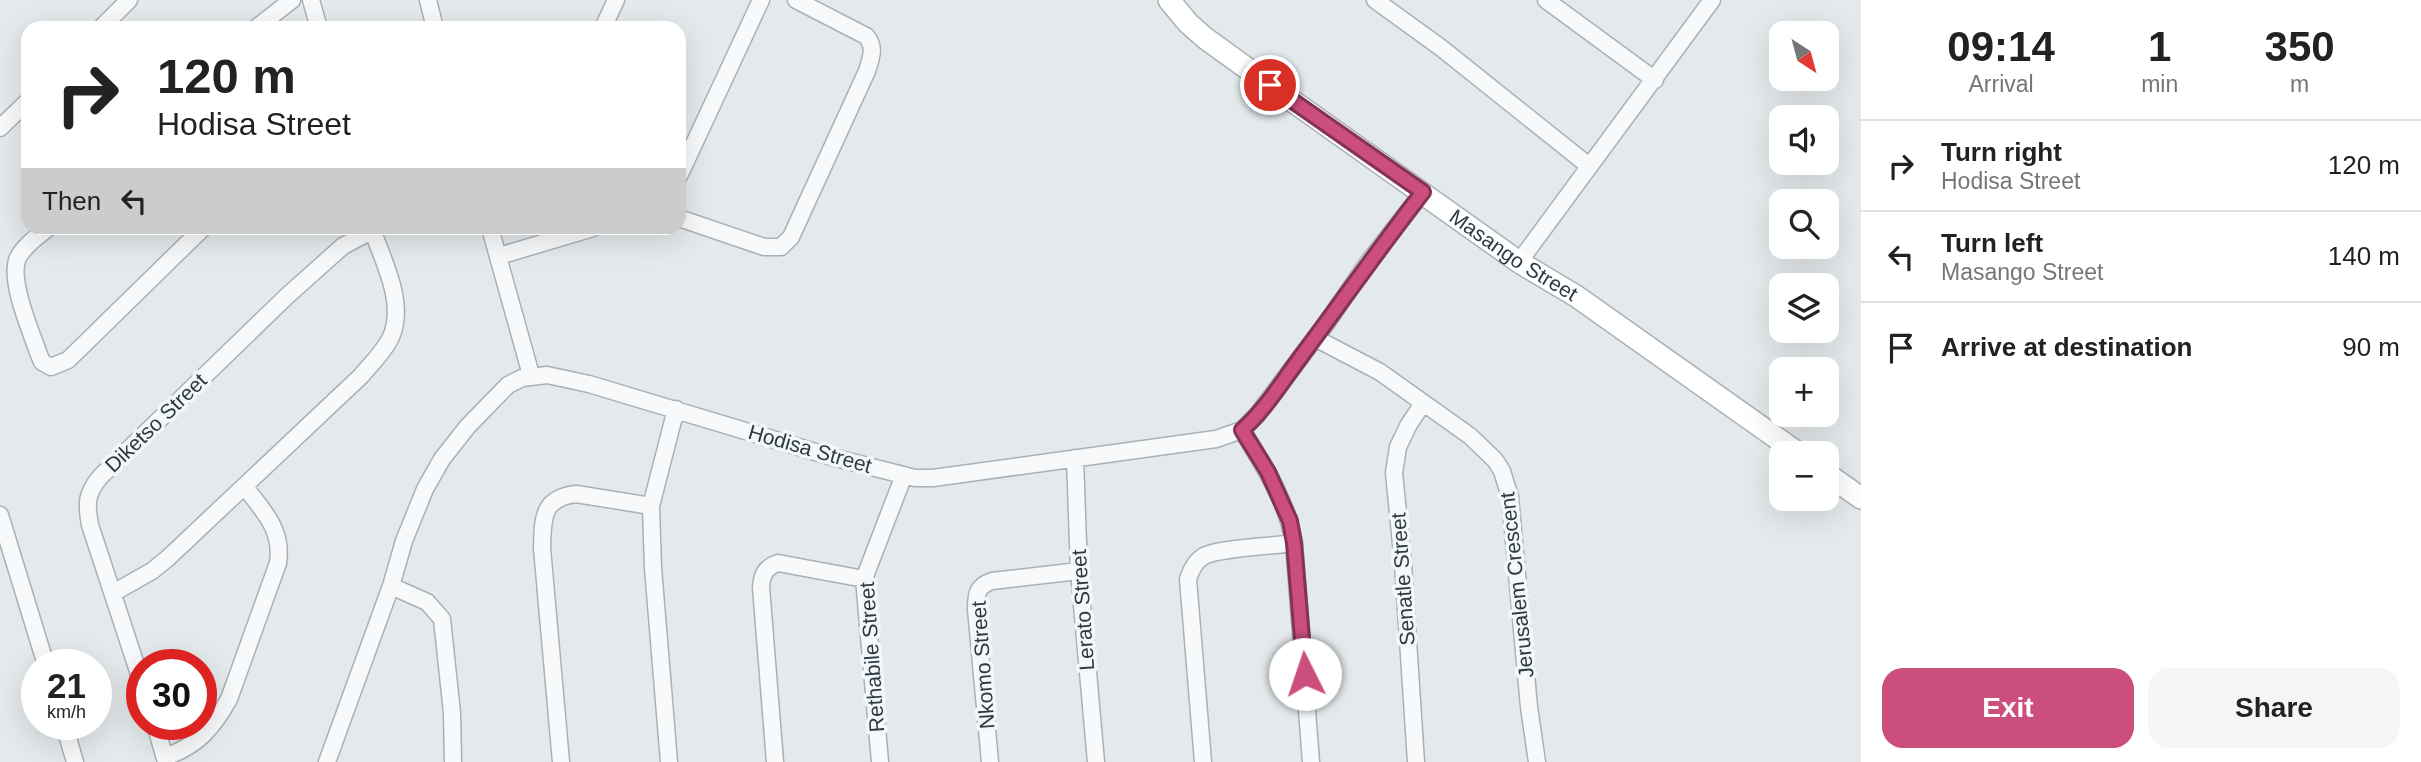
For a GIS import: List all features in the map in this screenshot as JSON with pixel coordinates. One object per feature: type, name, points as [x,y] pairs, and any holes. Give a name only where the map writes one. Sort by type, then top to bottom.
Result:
[{"type":"street","points":[[108,21],[129,0]]},
{"type":"street","points":[[265,21],[292,0]]},
{"type":"street","points":[[311,0],[317,21]]},
{"type":"street","points":[[428,0],[433,21]]},
{"type":"street","points":[[606,21],[616,0]]},
{"type":"street","points":[[686,161],[761,0]]},
{"type":"street","points":[[686,220],[764,247],[781,247],[791,237],[867,71],[873,49],[866,36],[796,0]]},
{"type":"street","name":"Masango Street","points":[[1169,0],[1205,38],[1519,262],[1576,296],[1781,441]]},
{"type":"street","points":[[1375,0],[1440,47],[1589,166]]},
{"type":"street","points":[[1546,0],[1655,80]]},
{"type":"street","points":[[1519,262],[1712,0]]},
{"type":"street","points":[[0,128],[21,108]]},
{"type":"street","points":[[1311,762],[1290,521],[1283,503],[1242,430],[1257,415],[1423,192]]},
{"type":"street","points":[[40,235],[22,251],[16,263],[16,273],[38,352],[42,362],[51,367],[68,360],[197,235]]},
{"type":"street","name":"Diketso Street","points":[[131,649],[90,525],[87,498],[94,484],[286,296],[343,246],[362,235]]},
{"type":"street","points":[[113,593],[152,571],[360,376],[384,349],[391,338],[397,316],[395,297],[376,235]]},
{"type":"street","points":[[327,762],[391,586],[404,541],[421,499],[442,459],[468,426],[508,385],[531,375],[492,235]]},
{"type":"street","points":[[499,256],[570,235]]},
{"type":"street","name":"Jerusalem Crescent","points":[[1315,338],[1380,372],[1470,436],[1494,460],[1505,479],[1510,497],[1529,707],[1537,762]]},
{"type":"street","name":"Hodisa Street","points":[[531,375],[547,375],[589,384],[832,457],[904,475],[933,478],[1216,439],[1242,430]]},
{"type":"street","name":"Senatle Street","points":[[1416,762],[1394,473],[1398,447],[1423,403]]},
{"type":"street","points":[[669,762],[653,568],[651,506],[676,409]]},
{"type":"street","name":"Lerato Street","points":[[1075,458],[1079,571],[1096,762]]},
{"type":"street","name":"Rethabile Street","points":[[880,762],[864,579],[904,475]]},
{"type":"street","points":[[1839,482],[1861,498]]},
{"type":"street","points":[[160,740],[166,760],[196,742],[218,719],[229,699],[278,563],[281,548],[277,534],[245,486]]},
{"type":"street","points":[[561,762],[541,548],[543,518],[554,502],[567,495],[576,494],[651,506]]},
{"type":"street","points":[[0,515],[41,649]]},
{"type":"street","points":[[1203,762],[1188,579],[1190,571],[1198,560],[1214,553],[1294,543]]},
{"type":"street","points":[[775,762],[761,587],[764,573],[778,563],[864,579]]},
{"type":"street","name":"Nkomo Street","points":[[990,762],[976,609],[977,592],[984,583],[992,581],[1079,571]]},
{"type":"street","points":[[391,586],[427,602],[442,619],[452,713],[453,762]]},
{"type":"street","points":[[69,740],[75,762]]},
{"type":"route","points":[[1270,85],[1423,192],[1257,415],[1242,430],[1268,472],[1290,521],[1305,674]]}]
